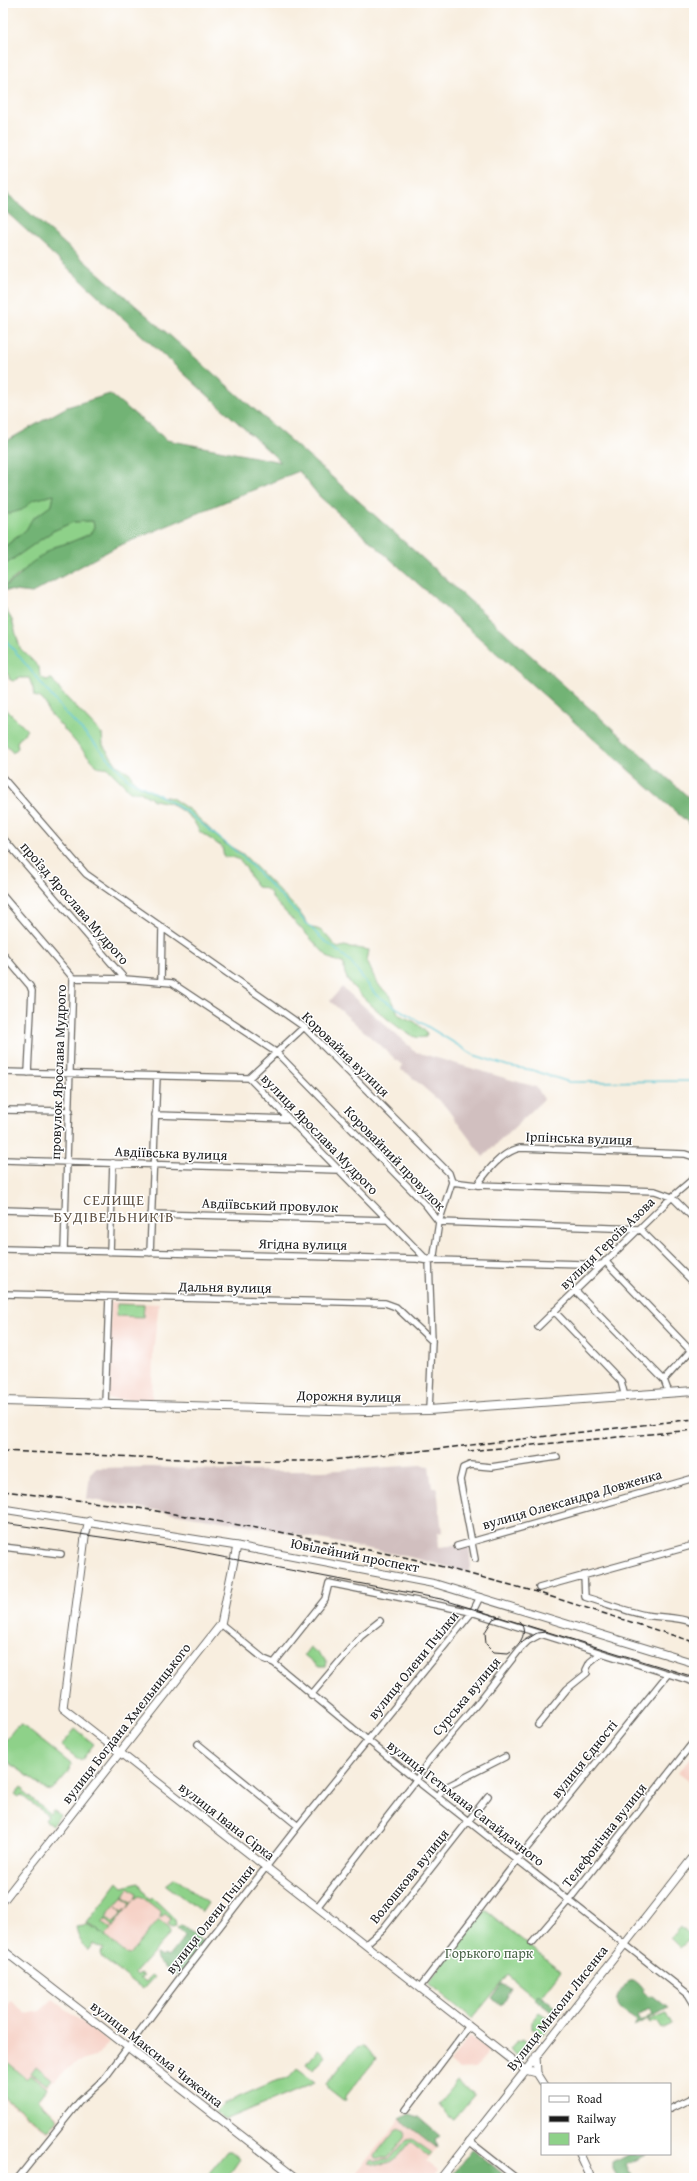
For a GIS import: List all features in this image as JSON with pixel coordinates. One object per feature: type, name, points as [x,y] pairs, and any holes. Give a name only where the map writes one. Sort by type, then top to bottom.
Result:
[{"type":"main road","name":"Дорожня вулиця","points":[[3,1401],[355,1410],[429,1410],[694,1392]]},
{"type":"street","name":"Коровайна вулиця","points":[[3,778],[86,874],[304,1027],[449,1173],[452,1182]]},
{"type":"street","name":"проїзд Ярослава Мудрого","points":[[3,838],[125,979],[172,983],[277,1053]]},
{"type":"street","name":"провулок Ярослава Мудрого","points":[[3,896],[73,978],[70,1111],[64,1250]]},
{"type":"street","points":[[161,981],[162,927]]},
{"type":"street","points":[[3,954],[30,986],[32,991],[28,1073]]},
{"type":"street","points":[[73,978],[125,979]]},
{"type":"street","points":[[249,1078],[304,1027]]},
{"type":"street","name":"Коровайний провулок","points":[[277,1053],[425,1204],[439,1222],[640,1229]]},
{"type":"street","name":"вулиця Ярослава Мудрого","points":[[3,1072],[249,1078],[429,1261]]},
{"type":"street","points":[[150,1253],[157,1076]]},
{"type":"street","points":[[3,1110],[70,1111]]},
{"type":"street","points":[[155,1115],[289,1119]]},
{"type":"street","name":"Ірпінська вулиця","points":[[477,1185],[497,1162],[508,1153],[520,1148],[685,1154],[694,1157]]},
{"type":"street","name":"Авдіївська вулиця","points":[[3,1160],[338,1170]]},
{"type":"street","points":[[110,1252],[113,1163]]},
{"type":"street","name":"вулиця Героїв Азова","points":[[538,1327],[672,1197],[694,1178]]},
{"type":"street","points":[[429,1410],[432,1341],[429,1261],[434,1255],[439,1222],[452,1182],[477,1185],[655,1191],[672,1197],[694,1219]]},
{"type":"street","points":[[3,1210],[65,1212]]},
{"type":"street","name":"Авдіївський провулок","points":[[151,1214],[388,1220]]},
{"type":"street","points":[[640,1229],[694,1283]]},
{"type":"street","name":"Ягідна вулиця","points":[[3,1249],[417,1259],[429,1261],[582,1264],[594,1266],[604,1263]]},
{"type":"street","points":[[604,1263],[692,1348],[664,1380]]},
{"type":"street","points":[[575,1290],[664,1380],[669,1394]]},
{"type":"street","name":"Дальня вулиця","points":[[3,1294],[385,1303],[396,1307],[432,1341]]},
{"type":"street","points":[[105,1403],[109,1297]]},
{"type":"street","points":[[554,1311],[621,1381],[624,1397]]},
{"type":"street","points":[[475,1560],[460,1480],[463,1468],[470,1465],[491,1467],[557,1457]]},
{"type":"street","name":"вулиця Олександра Довженка","points":[[457,1546],[472,1540],[694,1478]]},
{"type":"street","name":"Ювілейний проспект","points":[[3,1509],[89,1521],[236,1546],[436,1584],[694,1664]]},
{"type":"street","name":"вулиця Івана Сірка","points":[[89,1521],[85,1537],[63,1708],[265,1868],[318,1906],[524,2070]]},
{"type":"street","points":[[538,1588],[694,1545]]},
{"type":"street","name":"вулиця Богдана Хмельницького","points":[[3,1901],[221,1624],[236,1546]]},
{"type":"street","points":[[3,1547],[61,1554]]},
{"type":"street","points":[[584,1576],[585,1597],[644,1615],[666,1618],[681,1617],[694,1623]]},
{"type":"street","points":[[274,1663],[325,1599],[329,1583],[471,1612],[694,1682]]},
{"type":"street","name":"вулиця Олени Пчілки","points":[[18,2178],[79,2102],[104,2079],[265,1868],[471,1612],[480,1597]]},
{"type":"street","points":[[311,1695],[361,1636],[380,1621]]},
{"type":"street","name":"вулиця Гетьмана Сагайдачного","points":[[221,1624],[264,1659],[274,1663],[416,1780],[688,1994],[694,2004]]},
{"type":"street","name":"Сурська вулиця","points":[[318,1906],[416,1780],[430,1759],[477,1704],[520,1648],[528,1641],[541,1634]]},
{"type":"street","points":[[538,1725],[567,1689],[587,1673],[586,1670],[590,1662],[602,1653]]},
{"type":"street","name":"вулиця Єдності","points":[[420,1987],[518,1859],[668,1674]]},
{"type":"street","name":"Телефонічна вулиця","points":[[532,1943],[569,1900],[694,1741]]},
{"type":"street","points":[[198,1744],[298,1826]]},
{"type":"street","points":[[437,1796],[446,1787],[504,1757]]},
{"type":"street","name":"Волошкова вулиця","points":[[366,1944],[383,1929],[488,1796]]},
{"type":"street","name":"Вулиця Миколи Лисенка","points":[[441,2178],[524,2070],[694,1856]]},
{"type":"street","name":"вулиця Максима Чиженка","points":[[3,1950],[296,2178]]},
{"type":"street","points":[[688,1994],[694,1990]]},
{"type":"street","points":[[406,2110],[469,2026]]},
{"type":"street","points":[[536,2056],[537,2073],[543,2083]]},
{"type":"street","points":[[524,2070],[537,2073]]},
{"type":"street","points":[[671,2108],[694,2097]]},
{"type":"street","points":[[469,2141],[516,2178]]},
{"type":"street","points":[[580,2155],[589,2176]]},
{"type":"shaded area","points":[[342,987],[416,1052],[536,1087],[544,1099],[483,1157],[445,1106],[407,1073],[401,1070],[402,1065],[330,1001]]},
{"type":"shaded area","points":[[111,1302],[159,1304],[153,1352],[152,1400],[108,1399]]},
{"type":"shaded area","points":[[422,1465],[429,1466],[432,1488],[437,1488],[442,1532],[438,1533],[439,1547],[469,1544],[471,1567],[468,1572],[414,1558],[264,1528],[87,1499],[90,1474],[95,1468],[152,1467],[236,1471],[322,1471]]},
{"type":"shaded area","points":[[694,1752],[694,1785],[678,1773]]},
{"type":"shaded area","points":[[130,1888],[174,1920],[134,1968],[92,1934]]},
{"type":"shaded area","points":[[53,1999],[109,2043],[95,2057],[70,2066],[55,2081],[53,2080],[39,2099],[60,2119],[48,2134],[3,2098],[3,2011],[11,2001],[27,2014],[40,2011]]},
{"type":"shaded area","points":[[469,2036],[489,2051],[476,2068],[459,2069],[450,2063]]},
{"type":"shaded area","points":[[400,2119],[437,2148],[427,2162],[438,2170],[431,2178],[361,2178],[355,2174]]},
{"type":"green space","points":[[3,190],[332,477],[694,802],[694,828],[319,496],[299,471],[116,547],[32,593],[6,590],[3,588],[18,577],[30,564],[54,547],[90,534],[94,527],[93,521],[73,522],[53,531],[3,566],[3,548],[26,530],[32,519],[52,505],[54,495],[33,500],[22,510],[8,514],[3,511],[3,443],[67,407],[110,394],[167,440],[281,462],[3,209]]},
{"type":"green space","points":[[3,466],[65,481],[34,499],[54,495],[52,505],[33,519],[26,530],[3,548]]},
{"type":"green space","points":[[93,521],[94,527],[91,534],[54,547],[3,587],[3,566],[53,531],[73,522]]},
{"type":"green space","points":[[3,605],[12,620],[20,648],[39,667],[40,676],[46,680],[52,679],[62,693],[102,734],[103,745],[117,765],[130,773],[133,780],[140,786],[161,796],[172,798],[191,811],[224,843],[243,854],[297,909],[311,928],[323,932],[338,948],[344,946],[369,950],[367,961],[375,979],[381,988],[390,995],[399,1015],[415,1022],[427,1033],[426,1037],[416,1037],[404,1031],[365,999],[356,990],[346,976],[344,964],[329,958],[273,899],[271,893],[266,889],[257,887],[245,866],[237,859],[232,857],[224,857],[222,847],[200,832],[193,820],[184,812],[169,803],[154,800],[140,792],[130,792],[107,767],[100,768],[96,765],[47,710],[46,704],[43,700],[34,696],[29,678],[20,678],[13,681],[9,679],[9,676],[3,669]]},
{"type":"green space","points":[[3,706],[27,730],[17,742],[18,748],[13,753],[3,742]]},
{"type":"green space","points":[[117,1304],[144,1305],[143,1317],[116,1316]]},
{"type":"green space","points":[[310,1647],[327,1661],[326,1667],[319,1667],[304,1655]]},
{"type":"green space","points":[[22,1725],[71,1764],[70,1770],[52,1791],[47,1790],[3,1758],[3,1743],[16,1727]]},
{"type":"green space","points":[[75,1729],[94,1744],[81,1761],[61,1746]]},
{"type":"green space","points":[[21,1787],[25,1790],[23,1792],[50,1814],[53,1810],[60,1815],[52,1825],[45,1820],[48,1816],[21,1795],[19,1797],[15,1794]]},
{"type":"green space","points":[[175,1878],[208,1903],[202,1912],[166,1885]]},
{"type":"green space","points":[[118,1882],[123,1887],[139,1883],[149,1900],[153,1898],[175,1919],[176,1926],[172,1927],[168,1924],[171,1919],[165,1914],[160,1918],[161,1912],[142,1897],[139,1896],[135,1899],[137,1894],[129,1888],[123,1896],[131,1902],[134,1900],[128,1908],[130,1903],[122,1897],[106,1917],[114,1923],[122,1913],[116,1907],[123,1912],[127,1908],[112,1928],[112,1925],[105,1919],[102,1922],[111,1929],[105,1936],[95,1927],[87,1923]]},
{"type":"green space","name":"Горького парк","points":[[485,1910],[561,1971],[538,2000],[508,1975],[472,2019],[428,1983]]},
{"type":"green space","points":[[159,1920],[170,1929],[170,1934],[135,1973],[137,1975],[141,1973],[144,1975],[140,1977],[146,1982],[151,1975],[154,1977],[143,1989],[102,1958],[101,1952],[103,1949],[93,1944],[88,1950],[80,1940],[76,1927],[84,1926],[86,1924],[97,1929],[125,1953],[130,1954]]},
{"type":"green space","points":[[180,1925],[184,1926],[204,1943],[180,1974],[176,1975],[158,1961],[156,1954],[162,1957],[164,1955],[168,1957],[185,1936],[177,1928]]},
{"type":"green space","points":[[681,1927],[691,1937],[680,1947],[671,1938]]},
{"type":"green space","points":[[633,1980],[643,1988],[643,1991],[648,1996],[652,1995],[668,2008],[647,2020],[646,2017],[653,2014],[649,2008],[637,2015],[640,2021],[645,2018],[646,2020],[634,2026],[637,2021],[622,2011],[617,2004],[619,1994],[625,1985]]},
{"type":"green space","points":[[502,1984],[511,1988],[501,2006],[492,1998]]},
{"type":"green space","points":[[538,1994],[561,2012],[559,2015],[555,2014],[534,1998]]},
{"type":"green space","points":[[539,2012],[550,2019],[552,2023],[542,2035],[532,2028],[532,2021]]},
{"type":"green space","points":[[666,2013],[672,2024],[662,2029],[657,2021],[650,2024],[648,2021]]},
{"type":"green space","points":[[523,2039],[532,2047],[523,2060],[510,2050],[516,2042]]},
{"type":"green space","points":[[364,2045],[376,2059],[346,2096],[346,2100],[343,2100],[329,2089],[327,2084],[356,2047]]},
{"type":"green space","points":[[318,2049],[325,2055],[314,2070],[307,2064]]},
{"type":"green space","points":[[3,2058],[27,2079],[31,2075],[47,2088],[38,2099],[58,2119],[48,2132],[3,2096]]},
{"type":"green space","points":[[36,2066],[52,2079],[47,2085],[31,2073]]},
{"type":"green space","points":[[297,2069],[315,2082],[225,2120],[215,2112],[223,2104],[275,2081],[289,2078]]},
{"type":"green space","points":[[457,2081],[475,2095],[454,2120],[448,2117],[438,2104]]},
{"type":"green space","points":[[410,2114],[418,2117],[440,2136],[435,2139],[437,2148],[400,2119]]},
{"type":"green space","points":[[399,2128],[405,2131],[404,2138],[388,2158],[376,2158],[375,2155],[395,2130]]},
{"type":"green space","points":[[412,2139],[432,2153],[429,2157],[410,2142],[397,2158],[389,2164],[384,2165],[369,2162],[372,2159],[376,2161],[389,2160],[406,2140]]},
{"type":"green space","points":[[473,2149],[503,2174],[500,2178],[450,2178]]},
{"type":"green space","points":[[227,2151],[231,2151],[240,2159],[227,2178],[205,2178]]},
{"type":"green space","points":[[628,2155],[644,2155],[626,2164],[631,2175],[626,2178],[618,2178],[613,2169],[613,2163]]},
{"type":"waterway","points":[[3,634],[5,639],[62,709],[129,780],[161,796],[187,812],[243,857],[320,937],[349,960],[376,995],[474,1055],[508,1066],[532,1070],[569,1082],[694,1081]]},
{"type":"tram line","points":[[3,1523],[170,1547],[441,1599],[694,1677]]},
{"type":"tram line","points":[[501,1616],[493,1619],[485,1632],[486,1644],[494,1652],[508,1653],[516,1647],[523,1635],[522,1626],[519,1621]]},
{"type":"tram line","points":[[521,1643],[537,1633],[546,1632]]},
{"type":"railway","points":[[3,1451],[227,1461],[321,1461],[694,1419]]},
{"type":"railway","points":[[468,1451],[694,1430]]},
{"type":"railway","points":[[3,1491],[132,1507],[280,1532],[413,1559],[533,1591],[694,1642]]},
{"type":"district","name":"СЕЛИЩЕ БУДІВЕЛЬНИКІВ","points":[[114,1208]]}]
